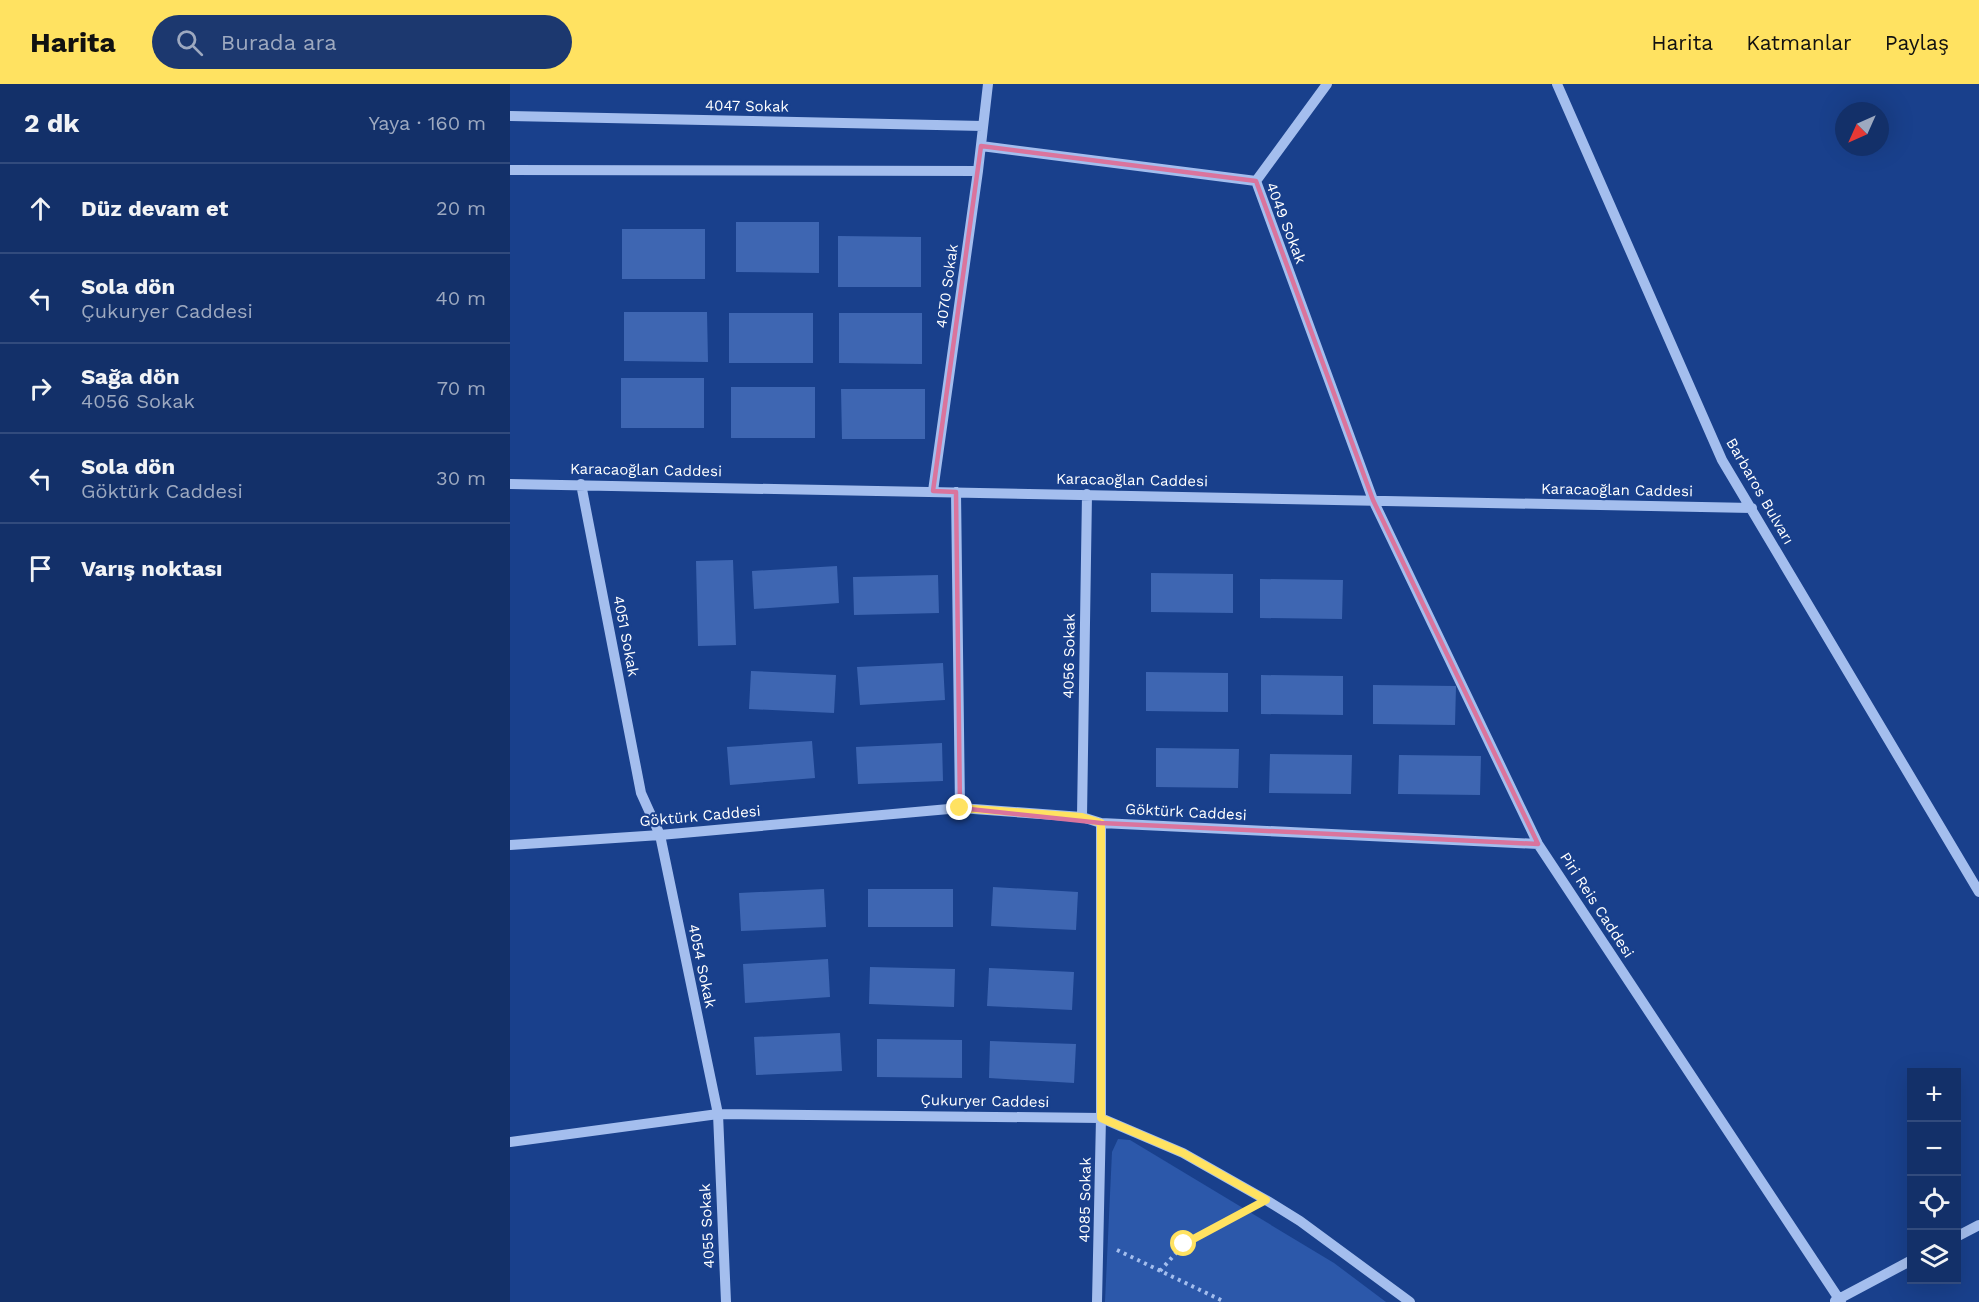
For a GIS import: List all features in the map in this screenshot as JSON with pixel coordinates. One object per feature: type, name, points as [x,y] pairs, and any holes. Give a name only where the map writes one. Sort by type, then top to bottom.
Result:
[{"type":"street","name":"4070 Sokak","points":[[933,491],[988,84]]},
{"type":"street","points":[[1256,182],[1327,84]]},
{"type":"street","name":"Barbaros Bulvarı","points":[[1557,84],[1722,460],[1979,891]]},
{"type":"street","name":"4047 Sokak","points":[[510,116],[983,126]]},
{"type":"street","name":"4049 Sokak","points":[[981,146],[1256,182],[1373,500]]},
{"type":"street","points":[[510,170],[978,171]]},
{"type":"street","name":"Karacaoğlan Caddesi","points":[[510,484],[1752,508]]},
{"type":"street","name":"4051 Sokak","points":[[581,484],[641,793]]},
{"type":"street","points":[[957,492],[960,808]]},
{"type":"street","name":"4056 Sokak","points":[[1082,817],[1087,494]]},
{"type":"street","name":"Piri Reis Caddesi","points":[[1373,500],[1538,844],[1838,1301]]},
{"type":"street","name":"4054 Sokak","points":[[641,793],[660,835],[718,1114],[719,1149]]},
{"type":"street","name":"Göktürk Caddesi","points":[[510,845],[660,835],[960,808],[1082,817],[1101,823],[1538,844]]},
{"type":"street","name":"4085 Sokak","points":[[1097,1302],[1100,1241],[1101,823]]},
{"type":"street","name":"Çukuryer Caddesi","points":[[510,1142],[718,1114],[1101,1118],[1183,1153],[1266,1200],[1300,1221],[1410,1302]]},
{"type":"street","name":"4055 Sokak","points":[[719,1149],[726,1302]]},
{"type":"street","points":[[1961,1234],[1979,1225]]},
{"type":"street","points":[[1838,1301],[1907,1262]]},
{"type":"path","points":[[1160,1271],[1184,1244],[1266,1200]]},
{"type":"path","points":[[1100,1241],[1225,1302]]},
{"type":"highlighted area","points":[[981,146],[1256,181],[1373,500],[1538,844],[1101,823],[960,808],[956,492],[933,491]]},
{"type":"shaded area","points":[[1118,1139],[1130,1140],[1334,1263],[1386,1302],[1105,1302],[1112,1152]]},
{"type":"building","points":[[736,222],[819,222],[819,273],[736,272]]},
{"type":"building","points":[[622,229],[705,229],[705,279],[622,279]]},
{"type":"building","points":[[838,236],[921,237],[921,287],[838,287]]},
{"type":"building","points":[[624,312],[707,312],[708,362],[624,361]]},
{"type":"building","points":[[729,313],[813,313],[813,363],[729,363]]},
{"type":"building","points":[[839,313],[922,313],[922,364],[839,363]]},
{"type":"building","points":[[621,378],[704,378],[704,428],[621,428]]},
{"type":"building","points":[[731,387],[815,387],[815,438],[731,438]]},
{"type":"building","points":[[841,389],[925,389],[925,439],[842,439]]},
{"type":"building","points":[[733,560],[736,645],[698,646],[696,561]]},
{"type":"building","points":[[837,566],[839,603],[754,609],[752,571]]},
{"type":"building","points":[[1151,573],[1233,574],[1233,613],[1151,612]]},
{"type":"building","points":[[938,575],[939,613],[854,615],[853,577]]},
{"type":"building","points":[[1260,579],[1343,580],[1342,619],[1260,618]]},
{"type":"building","points":[[943,663],[945,700],[860,705],[857,667]]},
{"type":"building","points":[[751,671],[836,675],[834,713],[749,709]]},
{"type":"building","points":[[1146,672],[1228,673],[1228,712],[1146,711]]},
{"type":"building","points":[[1261,675],[1343,676],[1343,715],[1261,714]]},
{"type":"building","points":[[1373,685],[1456,686],[1455,725],[1373,724]]},
{"type":"building","points":[[812,741],[815,778],[730,785],[727,747]]},
{"type":"building","points":[[942,743],[943,781],[858,784],[856,747]]},
{"type":"building","points":[[1156,748],[1239,749],[1238,788],[1156,787]]},
{"type":"building","points":[[1270,754],[1352,755],[1351,794],[1269,793]]},
{"type":"building","points":[[1399,755],[1481,756],[1480,795],[1398,794]]},
{"type":"building","points":[[993,887],[1078,892],[1076,930],[991,926]]},
{"type":"building","points":[[824,889],[826,927],[741,931],[739,893]]},
{"type":"building","points":[[868,889],[953,889],[953,927],[868,927]]},
{"type":"building","points":[[828,959],[830,997],[745,1003],[743,964]]},
{"type":"building","points":[[870,967],[955,969],[954,1007],[869,1004]]},
{"type":"building","points":[[989,968],[1074,972],[1072,1010],[987,1006]]},
{"type":"building","points":[[840,1033],[842,1071],[756,1075],[754,1037]]},
{"type":"building","points":[[877,1039],[962,1040],[962,1078],[877,1077]]},
{"type":"building","points":[[990,1041],[1076,1044],[1074,1083],[989,1078]]},
{"type":"route","points":[[960,808],[1082,817],[1101,823],[1101,1118],[1183,1153],[1266,1200],[1224,1220],[1184,1244]]}]
